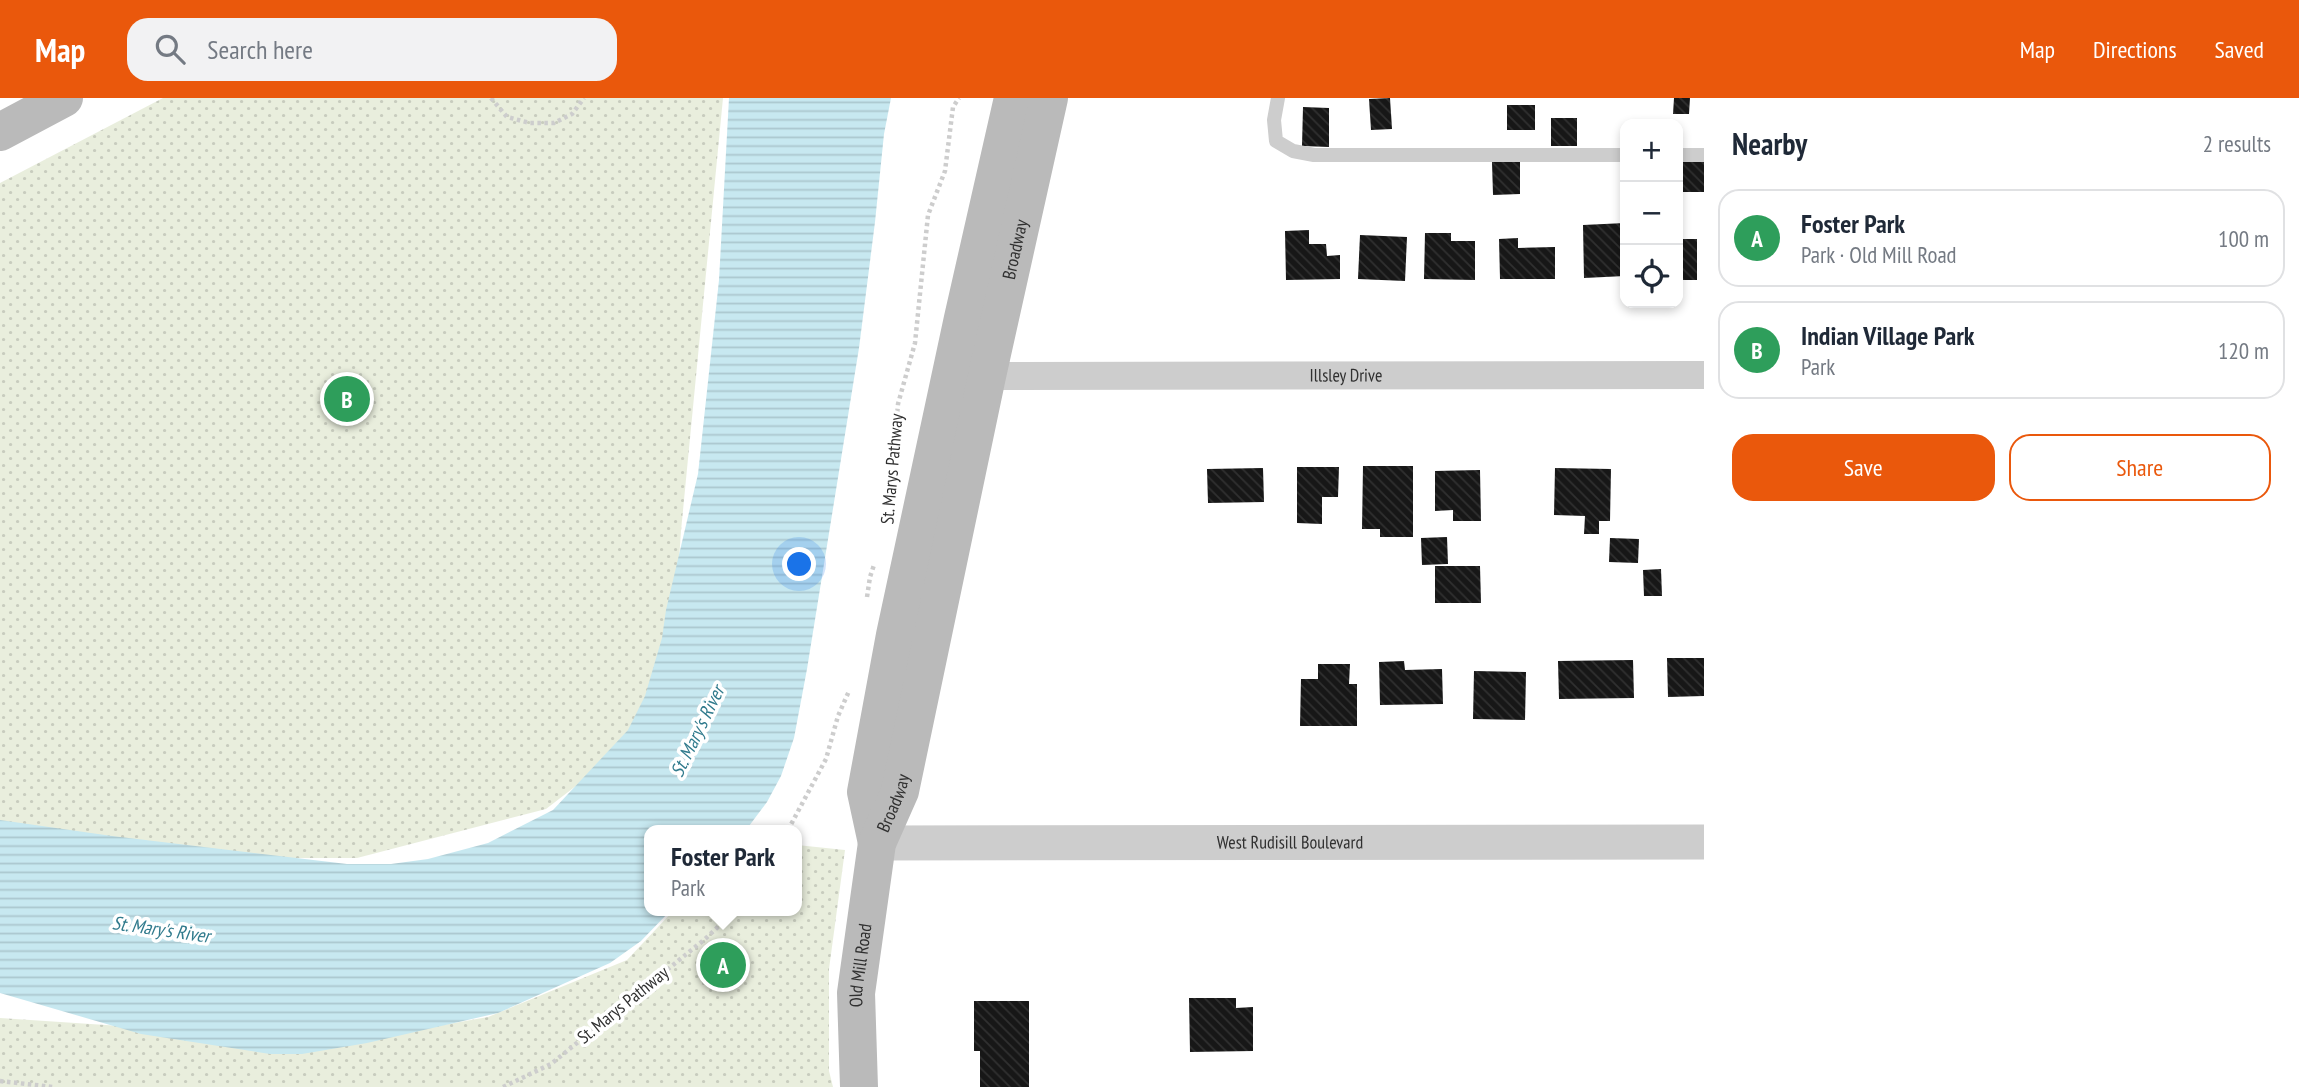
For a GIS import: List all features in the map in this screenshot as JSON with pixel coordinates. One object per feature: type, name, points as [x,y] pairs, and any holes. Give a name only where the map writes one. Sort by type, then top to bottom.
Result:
[{"type":"main road","points":[[0,132],[64,98]]},
{"type":"main road","name":"Broadway","points":[[877,844],[866,792],[904,594],[1013,98]]},
{"type":"main road","name":"Broadway","points":[[877,844],[900,791],[987,376],[1049,98]]},
{"type":"main road","name":"Old Mill Road","points":[[859,1087],[856,993],[877,844]]},
{"type":"street","name":"Illsley Drive","points":[[987,376],[1704,375]]},
{"type":"street","name":"West Rudisill Boulevard","points":[[877,844],[1704,842]]},
{"type":"lane","points":[[1278,98],[1274,120],[1276,141],[1293,151],[1314,155],[1620,155]]},
{"type":"lane","points":[[1683,155],[1704,155]]},
{"type":"path","points":[[491,98],[507,117],[530,123],[554,123],[572,114],[584,98]]},
{"type":"path","name":"St. Marys Pathway","points":[[890,494],[898,404],[915,343],[928,215],[945,171],[953,107],[959,98]]},
{"type":"path","points":[[866,604],[870,577],[878,555]]},
{"type":"path","points":[[791,825],[826,759],[838,716],[853,683]]},
{"type":"path","name":"St. Marys Pathway","points":[[503,1087],[551,1063],[705,939],[730,916]]},
{"type":"path","points":[[0,1081],[53,1087]]},
{"type":"green space","points":[[163,98],[723,98],[681,531],[671,677],[646,732],[546,809],[357,858],[191,858],[0,836],[0,183]]},
{"type":"green space","points":[[802,846],[845,850],[829,969],[829,1071],[833,1087],[0,1087],[0,1018],[196,1031],[313,1048],[488,1017],[627,960],[668,916],[802,916]]},
{"type":"water","name":"St. Mary's River","points":[[729,98],[891,98],[884,134],[859,348],[794,738],[781,776],[767,802],[750,825],[644,825],[644,916],[665,916],[641,941],[610,963],[498,1013],[367,1043],[302,1054],[270,1054],[141,1034],[0,993],[0,820],[347,864],[391,864],[428,859],[488,843],[553,810],[628,730],[645,696],[662,638],[698,474],[719,280]]},
{"type":"building","points":[[1390,98],[1392,129],[1371,130],[1369,99]]},
{"type":"building","points":[[1674,98],[1690,98],[1689,114],[1673,114]]},
{"type":"building","points":[[1507,105],[1535,105],[1535,130],[1507,130]]},
{"type":"building","points":[[1303,107],[1329,108],[1329,147],[1302,146]]},
{"type":"building","points":[[1551,118],[1577,118],[1577,146],[1551,146]]},
{"type":"building","points":[[1683,161],[1704,162],[1704,192],[1683,192]]},
{"type":"building","points":[[1492,162],[1520,162],[1520,194],[1493,195]]},
{"type":"building","points":[[1620,223],[1620,276],[1584,278],[1583,225]]},
{"type":"building","points":[[1309,230],[1309,244],[1326,244],[1327,256],[1340,255],[1340,279],[1286,280],[1285,231]]},
{"type":"building","points":[[1425,233],[1451,233],[1451,241],[1475,241],[1475,280],[1424,279]]},
{"type":"building","points":[[1360,235],[1407,237],[1405,281],[1358,279]]},
{"type":"building","points":[[1518,238],[1518,248],[1555,247],[1555,279],[1500,279],[1499,239]]},
{"type":"building","points":[[1683,239],[1697,239],[1697,280],[1683,280]]},
{"type":"building","points":[[1363,466],[1413,466],[1413,537],[1380,537],[1380,529],[1362,529]]},
{"type":"building","points":[[1297,467],[1339,467],[1338,497],[1322,497],[1322,524],[1297,523]]},
{"type":"building","points":[[1263,468],[1264,502],[1208,503],[1207,469]]},
{"type":"building","points":[[1555,468],[1611,469],[1610,521],[1599,521],[1599,534],[1584,534],[1585,516],[1554,515]]},
{"type":"building","points":[[1480,470],[1481,521],[1453,521],[1453,510],[1435,511],[1435,471]]},
{"type":"building","points":[[1447,537],[1448,564],[1422,565],[1421,538]]},
{"type":"building","points":[[1610,538],[1639,539],[1638,563],[1609,562]]},
{"type":"building","points":[[1435,566],[1480,566],[1481,603],[1435,603]]},
{"type":"building","points":[[1661,569],[1662,596],[1644,596],[1643,570]]},
{"type":"building","points":[[1667,658],[1704,658],[1704,696],[1668,697]]},
{"type":"building","points":[[1633,660],[1634,698],[1559,699],[1558,661]]},
{"type":"building","points":[[1404,661],[1405,670],[1442,669],[1443,704],[1380,705],[1379,662]]},
{"type":"building","points":[[1318,664],[1350,664],[1349,684],[1357,684],[1357,726],[1300,726],[1301,679],[1318,679]]},
{"type":"building","points":[[1474,671],[1526,672],[1525,720],[1473,719]]},
{"type":"building","points":[[1189,998],[1236,998],[1236,1008],[1253,1007],[1253,1051],[1190,1052]]},
{"type":"building","points":[[974,1001],[1029,1001],[1029,1087],[980,1087],[980,1051],[974,1051]]},
{"type":"place","name":"Indian Village Park","points":[[347,399]]},
{"type":"place","name":"Foster Park","points":[[723,965]]}]
